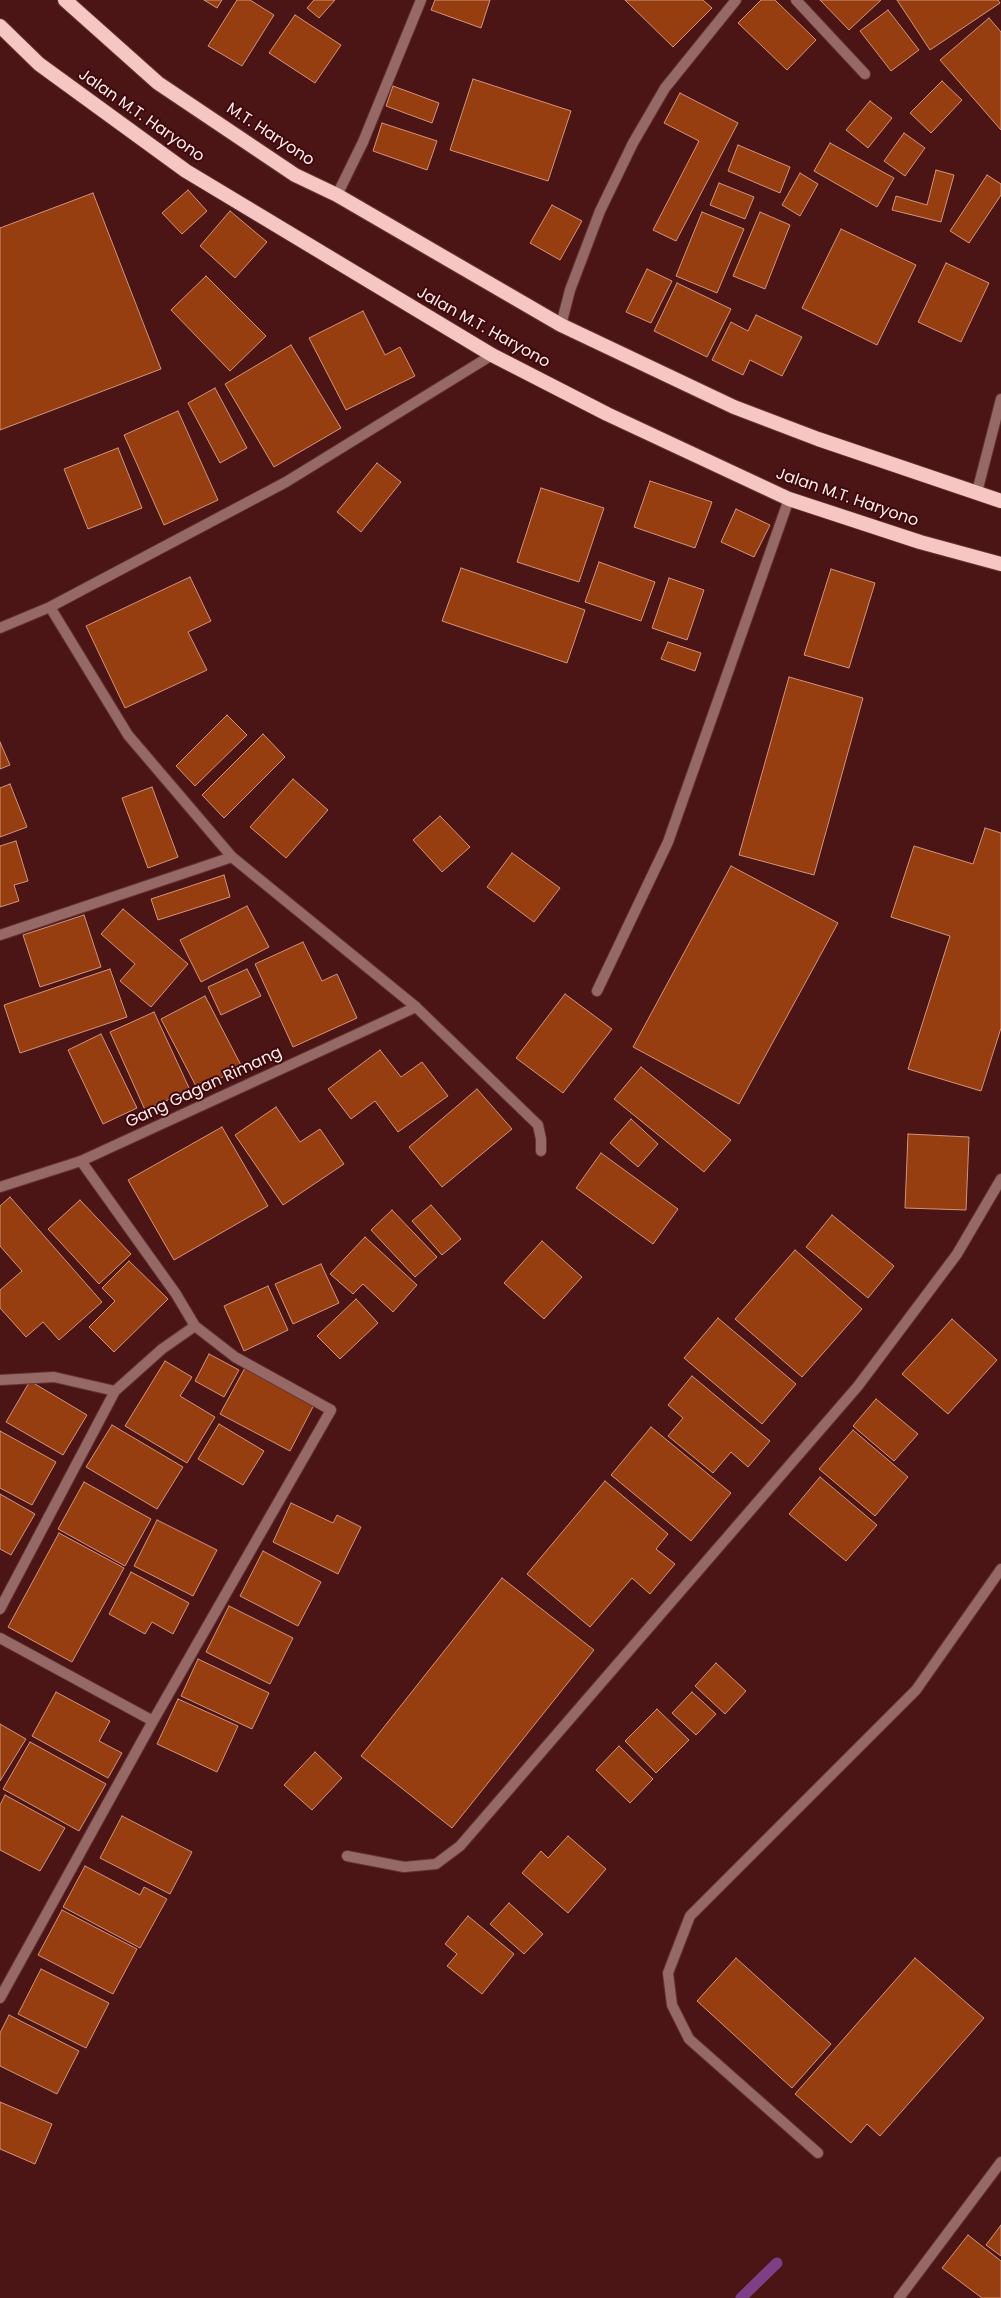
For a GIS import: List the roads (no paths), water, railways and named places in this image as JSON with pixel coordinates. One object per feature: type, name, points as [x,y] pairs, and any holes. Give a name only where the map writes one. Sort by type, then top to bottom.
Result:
[{"type":"highway","name":"M.T. Haryono","points":[[65,0],[158,83],[295,174],[337,195],[473,276],[561,325]]},
{"type":"highway","name":"Jalan M.T. Haryono","points":[[0,26],[39,64],[186,171],[492,355],[607,414],[789,499],[920,542],[1001,564]]},
{"type":"highway","points":[[561,325],[734,407],[818,439],[1001,500]]},
{"type":"street","points":[[337,195],[363,142],[421,0]]},
{"type":"street","points":[[561,325],[573,282],[600,212],[632,143],[665,88],[736,0]]},
{"type":"street","points":[[796,0],[865,74]]},
{"type":"street","points":[[0,628],[50,606],[286,482],[492,355]]},
{"type":"street","points":[[977,492],[1001,399]]},
{"type":"street","points":[[597,991],[668,842],[789,499]]},
{"type":"street","points":[[50,606],[128,735],[232,857],[416,1007],[538,1126],[541,1151]]},
{"type":"street","points":[[0,935],[232,857]]},
{"type":"street","name":"Gang Gagan Rimang","points":[[0,1187],[81,1161],[416,1007]]},
{"type":"street","points":[[0,1998],[153,1721],[331,1410],[236,1357],[195,1326],[176,1294],[81,1161]]},
{"type":"street","points":[[347,1856],[404,1867],[436,1864],[460,1846],[858,1386],[957,1254],[1001,1178]]},
{"type":"street","points":[[0,1609],[115,1390],[162,1349],[195,1326]]},
{"type":"street","points":[[0,1380],[54,1377],[115,1390]]},
{"type":"street","points":[[818,2153],[688,2040],[672,2005],[668,1973],[690,1916],[916,1690],[1001,1570]]},
{"type":"street","points":[[0,1638],[153,1721]]},
{"type":"street","points":[[898,2298],[1001,2162]]},
{"type":"waterway","points":[[741,2298],[777,2263]]}]
